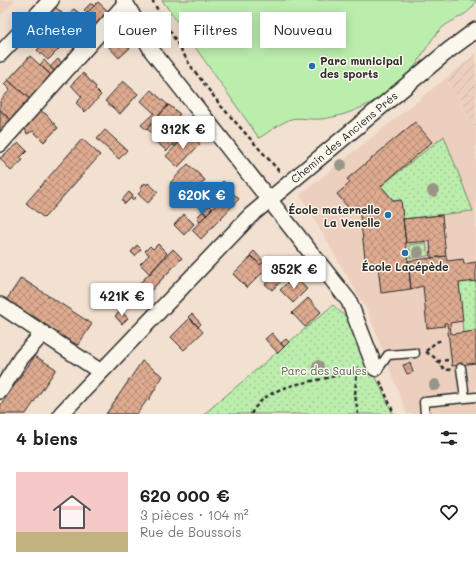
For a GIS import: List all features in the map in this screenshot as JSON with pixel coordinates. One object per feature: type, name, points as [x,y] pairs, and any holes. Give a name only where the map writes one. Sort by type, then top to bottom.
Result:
[{"type":"street","points":[[0,54],[51,0]]},
{"type":"street","points":[[0,144],[125,2],[152,51],[349,301],[374,366]]},
{"type":"street","name":"Chemin des Anciens Prés","points":[[61,414],[250,216],[449,50],[476,30]]},
{"type":"street","points":[[0,305],[101,372]]},
{"type":"street","points":[[0,391],[21,358],[43,333]]},
{"type":"lane","points":[[374,366],[388,355],[415,353]]},
{"type":"lane","points":[[461,368],[465,398]]},
{"type":"lane","points":[[425,414],[424,402],[476,397]]},
{"type":"path","points":[[152,0],[190,65],[220,106],[290,183]]},
{"type":"path","points":[[415,353],[425,352],[436,342],[442,340]]},
{"type":"path","points":[[437,361],[449,360]]},
{"type":"path","points":[[250,414],[262,400],[271,394],[308,382],[348,373],[358,368],[374,366],[394,414]]},
{"type":"path","points":[[358,368],[355,395],[358,414]]},
{"type":"shaded area","points":[[0,0],[15,0],[0,17]]},
{"type":"shaded area","points":[[476,54],[476,129],[446,78]]},
{"type":"shaded area","name":"École Lacépède","points":[[446,78],[476,129],[476,414],[407,414],[368,312],[300,195]]},
{"type":"green space","name":"Parc municipal des sports","points":[[162,0],[476,0],[470,10],[448,23],[439,31],[411,72],[399,84],[381,97],[342,115],[318,119],[291,119],[259,138],[196,48],[252,48],[252,12],[179,12],[179,24]]},
{"type":"green space","points":[[444,136],[473,211],[403,219],[401,200],[394,201],[381,186]]},
{"type":"green space","points":[[426,243],[428,256],[410,258],[409,245]]},
{"type":"green space","points":[[476,281],[476,331],[463,333],[459,283]]},
{"type":"green space","name":"Parc des Saules","points":[[333,305],[350,321],[393,414],[204,414]]},
{"type":"building","points":[[98,2],[109,12],[104,12],[104,19],[97,27],[96,12],[88,12]]},
{"type":"building","points":[[91,3],[94,6],[88,12],[84,10]]},
{"type":"building","points":[[53,5],[61,12],[47,12]]},
{"type":"building","points":[[74,9],[78,12],[70,12]]},
{"type":"building","points":[[39,48],[59,49],[48,60],[37,50]]},
{"type":"building","points":[[110,48],[130,48],[119,58]]},
{"type":"building","points":[[30,56],[52,76],[30,99],[8,80]]},
{"type":"building","points":[[58,59],[63,64],[55,72],[50,67]]},
{"type":"building","points":[[44,60],[55,72],[52,76],[40,65]]},
{"type":"building","points":[[83,73],[101,95],[85,112],[76,103],[82,97],[71,85]]},
{"type":"building","points":[[8,80],[30,99],[11,120],[0,110],[0,101],[10,90],[4,84]]},
{"type":"building","points":[[123,81],[138,94],[120,114],[105,101]]},
{"type":"building","points":[[151,90],[168,105],[146,129],[141,125],[154,113],[141,101]]},
{"type":"building","points":[[169,105],[180,114],[177,117],[189,127],[167,151],[155,141],[158,138],[147,129]]},
{"type":"building","points":[[37,109],[46,114],[58,128],[44,142],[33,131],[27,134],[23,122]]},
{"type":"building","points":[[0,110],[11,120],[0,132]]},
{"type":"building","points":[[197,119],[202,125],[193,134],[187,129]]},
{"type":"building","points":[[415,122],[432,142],[381,186],[394,201],[401,200],[411,289],[381,293],[378,265],[366,266],[359,207],[358,205],[351,211],[337,194],[350,183],[347,179]]},
{"type":"building","points":[[187,129],[190,131],[175,147],[173,145]]},
{"type":"building","points":[[105,130],[127,150],[119,159],[97,139]]},
{"type":"building","points":[[188,133],[194,138],[197,138],[195,140],[200,144],[178,167],[166,156]]},
{"type":"building","points":[[82,139],[100,155],[44,218],[26,203]]},
{"type":"building","points":[[19,143],[27,151],[20,158],[23,160],[11,171],[0,158]]},
{"type":"building","points":[[188,164],[205,180],[188,199],[170,183]]},
{"type":"building","points":[[223,181],[231,188],[220,201],[212,193]]},
{"type":"building","points":[[145,183],[147,185],[148,183],[158,192],[148,203],[138,194],[142,190],[140,188]]},
{"type":"building","points":[[205,188],[209,192],[197,205],[193,201]]},
{"type":"building","points":[[230,190],[239,199],[201,239],[192,230]]},
{"type":"building","points":[[129,192],[135,198],[132,200],[131,198],[125,204],[122,200]]},
{"type":"building","points":[[209,205],[212,208],[206,215],[203,211]]},
{"type":"building","points":[[203,211],[206,215],[200,221],[197,217]]},
{"type":"building","points":[[184,214],[194,224],[184,235],[174,225]]},
{"type":"building","points":[[442,215],[446,256],[431,258],[430,241],[406,243],[403,219]]},
{"type":"building","points":[[158,244],[167,253],[150,274],[140,264],[149,255],[145,251],[150,246],[153,249]]},
{"type":"building","points":[[137,245],[141,249],[135,256],[131,252]]},
{"type":"building","points":[[173,249],[182,258],[145,297],[135,288]]},
{"type":"building","points":[[254,251],[264,262],[260,265],[250,255]]},
{"type":"building","points":[[252,256],[260,265],[265,260],[270,265],[247,288],[233,274]]},
{"type":"building","points":[[446,256],[447,261],[463,259],[464,264],[476,262],[476,281],[459,283],[463,321],[450,323],[451,334],[476,331],[476,363],[452,366],[447,323],[444,323],[445,326],[427,328],[423,286],[411,289],[408,261]]},
{"type":"building","points":[[286,264],[292,271],[272,290],[265,284],[276,274],[274,272]]},
{"type":"building","points":[[294,276],[307,289],[293,303],[280,290]]},
{"type":"building","points":[[21,278],[92,324],[78,345],[52,331],[53,330],[32,315],[30,317],[7,299]]},
{"type":"building","points":[[308,298],[321,312],[305,327],[292,313]]},
{"type":"building","points":[[121,311],[128,318],[122,324],[115,316]]},
{"type":"building","points":[[192,314],[201,324],[198,327],[188,317]]},
{"type":"building","points":[[190,318],[203,332],[184,350],[171,337]]},
{"type":"building","points":[[272,333],[284,347],[278,353],[265,339]]},
{"type":"building","points":[[286,339],[289,342],[284,347],[281,343]]},
{"type":"building","points":[[35,356],[56,369],[26,414],[0,414],[0,406]]},
{"type":"building","points":[[142,361],[163,376],[148,401],[147,400],[137,414],[106,414]]},
{"type":"building","points":[[410,363],[413,372],[407,374],[403,365]]},
{"type":"place","name":"Parc municipal des sports","points":[[312,66]]},
{"type":"place","name":"École maternelle La Venelle","points":[[388,215]]},
{"type":"place","name":"École Lacépède","points":[[405,253]]}]
